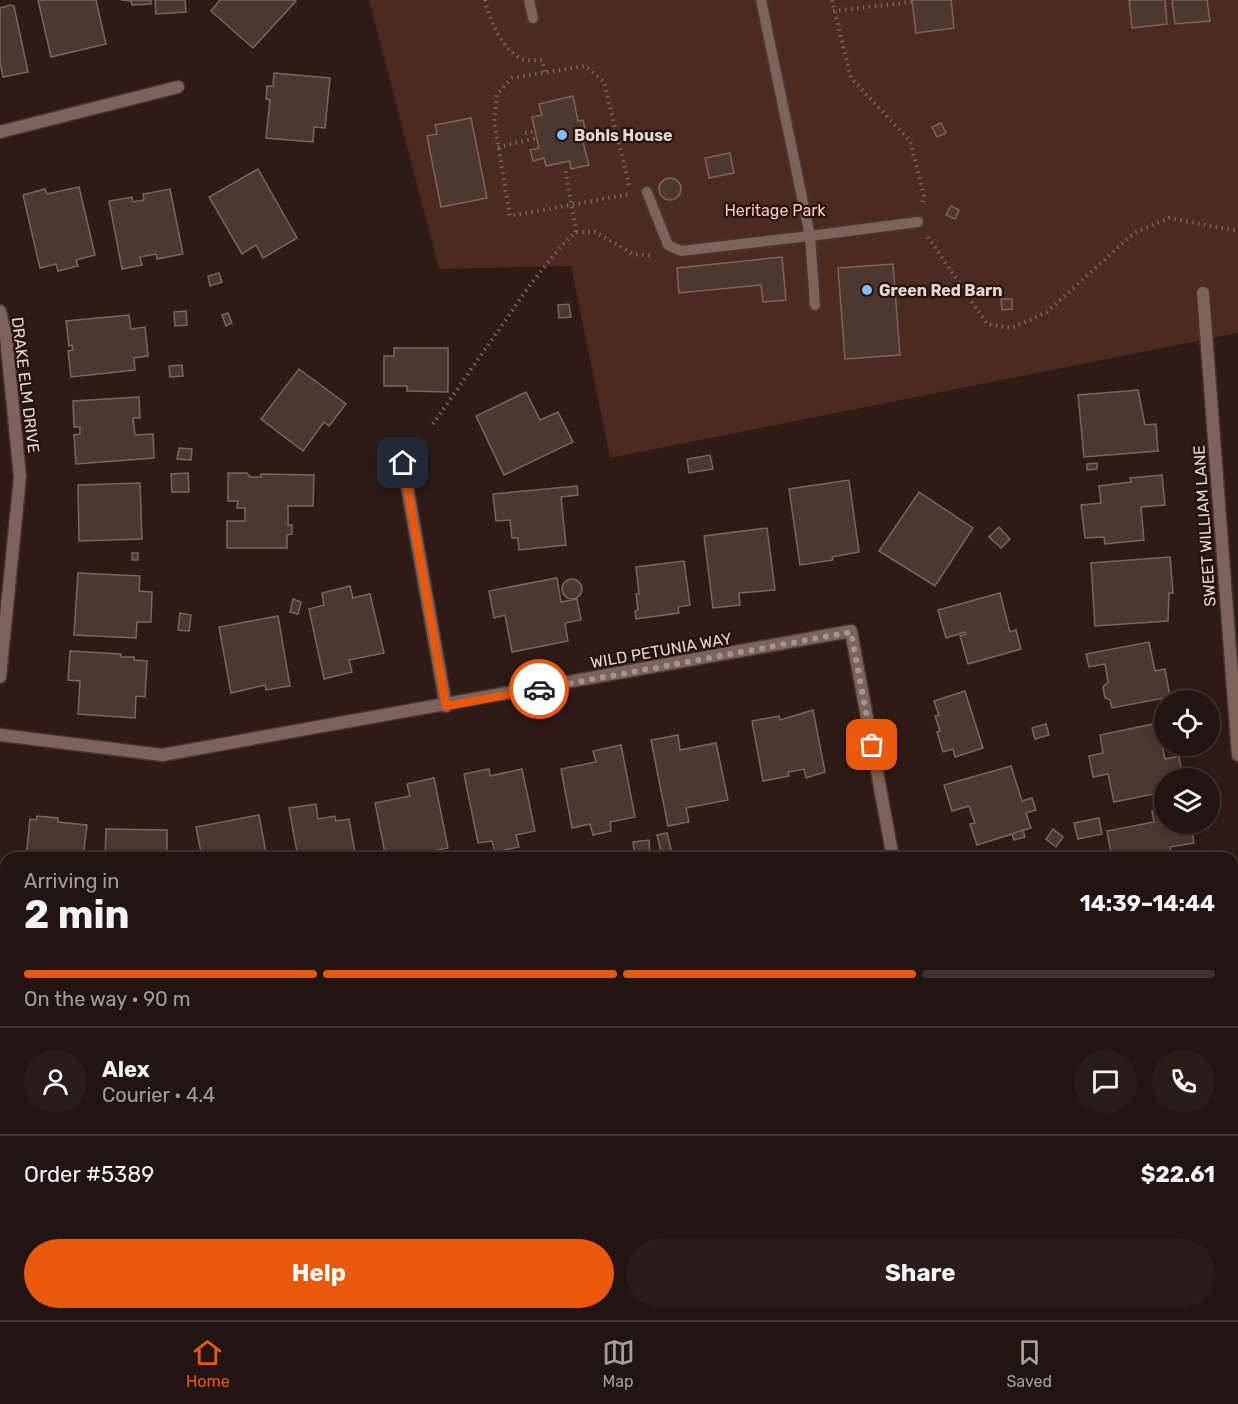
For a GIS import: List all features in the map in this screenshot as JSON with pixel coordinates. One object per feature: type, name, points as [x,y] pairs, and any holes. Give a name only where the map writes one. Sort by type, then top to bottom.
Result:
[{"type":"street","points":[[0,132],[178,87]]},
{"type":"street","name":"SWEET WILLIAM LANE","points":[[1203,293],[1238,756]]},
{"type":"street","name":"DRAKE ELM DRIVE","points":[[0,311],[6,337],[20,477],[0,677]]},
{"type":"street","points":[[403,463],[446,706]]},
{"type":"street","name":"WILD PETUNIA WAY","points":[[0,735],[162,755],[851,632],[892,852]]},
{"type":"lane","points":[[529,0],[533,18]]},
{"type":"lane","points":[[761,0],[810,236],[815,305]]},
{"type":"lane","points":[[646,192],[668,245],[681,251],[918,222]]},
{"type":"path","points":[[485,0],[494,25],[508,47],[524,60],[542,60],[545,72]]},
{"type":"path","points":[[832,0],[851,78],[910,141],[924,196],[918,222],[987,324],[1012,328],[1047,312],[1134,233],[1169,218],[1238,231]]},
{"type":"path","points":[[833,11],[913,2]]},
{"type":"path","points":[[585,66],[604,82],[632,194],[510,216],[494,121],[497,94],[512,78],[545,72],[585,66]]},
{"type":"path","points":[[525,133],[536,131]]},
{"type":"path","points":[[498,147],[537,138]]},
{"type":"path","points":[[565,168],[574,205],[576,232]]},
{"type":"path","points":[[433,424],[530,285],[561,246],[576,232],[596,232],[633,254],[647,257],[681,251]]},
{"type":"green space","name":"Heritage Park","points":[[369,0],[1238,0],[1238,333],[610,458],[571,266],[439,269]]},
{"type":"building","points":[[38,0],[96,0],[106,44],[51,57]]},
{"type":"building","points":[[121,0],[151,0],[151,4],[132,5],[131,1]]},
{"type":"building","points":[[155,0],[185,0],[186,12],[156,14]]},
{"type":"building","points":[[220,0],[296,1],[253,48],[211,11]]},
{"type":"building","points":[[912,0],[951,0],[954,28],[916,33]]},
{"type":"building","points":[[1129,0],[1165,0],[1167,24],[1132,28]]},
{"type":"building","points":[[1172,0],[1207,0],[1210,21],[1175,24]]},
{"type":"building","points":[[14,6],[28,72],[3,77],[0,62],[0,8]]},
{"type":"building","points":[[274,73],[330,78],[325,128],[314,127],[313,142],[266,138],[270,100],[266,99],[267,86],[273,86]]},
{"type":"building","name":"Bohls House","points":[[573,96],[578,121],[583,120],[588,141],[583,142],[589,165],[571,169],[570,161],[546,166],[544,158],[533,161],[530,150],[539,148],[532,117],[542,115],[539,104]]},
{"type":"building","points":[[471,118],[487,198],[441,207],[427,136],[437,134],[435,125]]},
{"type":"building","points":[[941,123],[946,133],[937,137],[932,127]]},
{"type":"building","points":[[730,153],[734,173],[709,178],[705,158]]},
{"type":"building","points":[[258,169],[297,238],[263,258],[256,245],[242,254],[209,197]]},
{"type":"building","points":[[670,178],[678,181],[681,189],[678,197],[670,200],[662,197],[659,189],[662,181]]},
{"type":"building","points":[[79,187],[95,255],[76,260],[78,266],[58,271],[56,264],[40,268],[23,195],[45,189],[47,194]]},
{"type":"building","points":[[170,189],[183,254],[157,259],[156,254],[140,257],[142,265],[122,269],[109,201],[132,197],[133,202],[144,200],[143,194]]},
{"type":"building","points":[[951,206],[959,210],[955,219],[946,215]]},
{"type":"building","points":[[782,257],[786,300],[763,302],[761,285],[679,293],[677,268]]},
{"type":"building","name":"Green Red Barn","points":[[893,264],[900,355],[845,359],[838,268]]},
{"type":"building","points":[[219,273],[222,282],[210,286],[208,276]]},
{"type":"building","points":[[1001,299],[1012,299],[1012,309],[1002,310]]},
{"type":"building","points":[[569,304],[571,317],[559,318],[558,305]]},
{"type":"building","points":[[186,311],[187,325],[175,326],[174,312]]},
{"type":"building","points":[[228,313],[232,323],[226,326],[222,315]]},
{"type":"building","points":[[129,315],[131,329],[145,327],[148,356],[134,358],[135,370],[71,377],[68,351],[73,350],[72,345],[69,346],[66,321]]},
{"type":"building","points":[[394,348],[448,348],[448,392],[407,391],[407,386],[384,386],[384,356],[394,356]]},
{"type":"building","points":[[182,365],[183,376],[170,377],[169,366]]},
{"type":"building","points":[[299,369],[346,404],[329,426],[324,422],[303,451],[261,419]]},
{"type":"building","points":[[1138,390],[1145,425],[1156,424],[1158,451],[1084,457],[1078,395]]},
{"type":"building","points":[[526,392],[540,420],[558,412],[573,442],[504,475],[476,416]]},
{"type":"building","points":[[139,397],[140,418],[133,418],[135,435],[153,434],[154,458],[76,464],[74,435],[80,434],[80,427],[74,427],[73,401]]},
{"type":"building","points":[[179,448],[192,449],[191,460],[177,459]]},
{"type":"building","points":[[710,455],[713,469],[689,473],[687,459]]},
{"type":"building","points":[[1097,463],[1097,469],[1087,470],[1087,464]]},
{"type":"building","points":[[188,473],[189,492],[172,492],[171,474]]},
{"type":"building","points":[[228,473],[247,473],[250,477],[261,477],[261,474],[314,475],[313,506],[288,506],[288,525],[292,525],[292,534],[287,535],[287,548],[227,548],[227,521],[245,521],[245,508],[237,508],[238,501],[228,501]]},
{"type":"building","points":[[1162,475],[1165,505],[1141,507],[1144,540],[1105,544],[1104,537],[1085,538],[1081,505],[1101,503],[1099,486],[1131,482],[1130,478]]},
{"type":"building","points":[[849,480],[859,552],[832,557],[833,560],[800,565],[789,489]]},
{"type":"building","points":[[140,483],[142,539],[79,541],[78,485]]},
{"type":"building","points":[[577,486],[578,495],[561,497],[566,545],[519,550],[518,538],[512,538],[510,520],[496,521],[493,494]]},
{"type":"building","points":[[919,492],[973,528],[935,586],[879,551]]},
{"type":"building","points":[[999,527],[1010,539],[1001,548],[989,537]]},
{"type":"building","points":[[767,528],[775,590],[739,593],[740,605],[713,608],[704,536]]},
{"type":"building","points":[[132,553],[138,553],[138,560],[132,560]]},
{"type":"building","points":[[1170,557],[1173,593],[1169,593],[1168,621],[1095,626],[1091,563]]},
{"type":"building","points":[[684,561],[690,605],[678,607],[679,613],[636,619],[635,611],[638,610],[636,594],[639,594],[636,567]]},
{"type":"building","points":[[78,573],[140,576],[139,591],[152,592],[151,622],[137,622],[136,638],[74,635]]},
{"type":"building","points":[[557,578],[561,602],[577,599],[581,620],[565,623],[568,641],[512,652],[505,615],[494,618],[489,591]]},
{"type":"building","points":[[572,579],[579,582],[582,589],[579,596],[572,599],[565,596],[562,589],[565,582]]},
{"type":"building","points":[[350,586],[353,598],[370,594],[384,653],[349,660],[352,672],[324,679],[309,609],[324,605],[322,593]]},
{"type":"building","points":[[1000,593],[1010,632],[1016,630],[1021,649],[968,664],[960,636],[966,634],[965,632],[946,638],[938,610]]},
{"type":"building","points":[[293,599],[301,602],[298,614],[290,612]]},
{"type":"building","points":[[180,613],[191,615],[189,631],[178,630]]},
{"type":"building","points":[[278,616],[290,686],[266,690],[265,685],[231,693],[219,627]]},
{"type":"building","points":[[1149,642],[1155,671],[1165,669],[1169,690],[1154,690],[1154,700],[1112,708],[1110,700],[1105,698],[1103,687],[1108,682],[1105,664],[1089,667],[1086,654]]},
{"type":"building","points":[[70,651],[121,654],[121,657],[134,657],[134,660],[147,661],[145,697],[136,696],[135,718],[78,714],[80,681],[68,680]]},
{"type":"building","points":[[965,691],[983,748],[955,757],[953,749],[943,752],[935,716],[939,715],[934,701]]},
{"type":"building","points":[[813,710],[825,772],[806,778],[804,769],[788,772],[789,776],[763,781],[752,721],[779,716],[780,720]]},
{"type":"building","points":[[1046,724],[1049,735],[1035,739],[1032,728]]},
{"type":"building","points":[[1154,724],[1154,756],[1164,756],[1165,759],[1179,756],[1181,768],[1154,768],[1154,794],[1114,802],[1108,774],[1093,777],[1089,756],[1103,753],[1100,735]]},
{"type":"building","points":[[678,735],[680,750],[716,743],[728,800],[686,808],[689,822],[668,826],[651,740]]},
{"type":"building","points":[[621,745],[635,817],[610,822],[611,831],[593,835],[590,824],[572,828],[561,769],[596,762],[593,751]]},
{"type":"building","points":[[1011,766],[1022,801],[1032,798],[1036,810],[1026,813],[1031,828],[977,845],[970,824],[975,823],[969,806],[952,811],[944,785]]},
{"type":"building","points":[[489,769],[490,776],[522,769],[535,831],[516,835],[519,847],[495,852],[492,841],[478,843],[464,774]]},
{"type":"building","points":[[434,778],[448,848],[429,852],[385,852],[375,803],[410,796],[407,784]]},
{"type":"building","points":[[316,804],[318,819],[335,816],[336,821],[349,819],[355,852],[297,852],[289,808]]},
{"type":"building","points":[[259,815],[266,852],[201,852],[196,827]]},
{"type":"building","points":[[37,816],[58,818],[58,822],[87,825],[84,852],[27,852],[30,819],[36,820]]},
{"type":"building","points":[[1099,818],[1102,834],[1078,839],[1074,823]]},
{"type":"building","points":[[1154,822],[1154,834],[1193,834],[1194,843],[1170,847],[1171,852],[1111,852],[1107,831]]},
{"type":"building","points":[[106,829],[167,830],[167,852],[105,852]]},
{"type":"building","points":[[1053,829],[1063,837],[1056,847],[1046,839]]},
{"type":"building","points":[[1023,830],[1025,837],[1014,840],[1012,834]]},
{"type":"building","points":[[667,833],[672,852],[661,852],[657,835]]},
{"type":"building","points":[[649,840],[650,852],[634,852],[633,842]]},
{"type":"way so far","points":[[539,689],[851,632],[872,745]]},
{"type":"place","name":"Bohls House","points":[[562,135]]},
{"type":"place","name":"Green Red Barn","points":[[867,290]]},
{"type":"route","points":[[403,463],[446,706],[539,689]]}]
